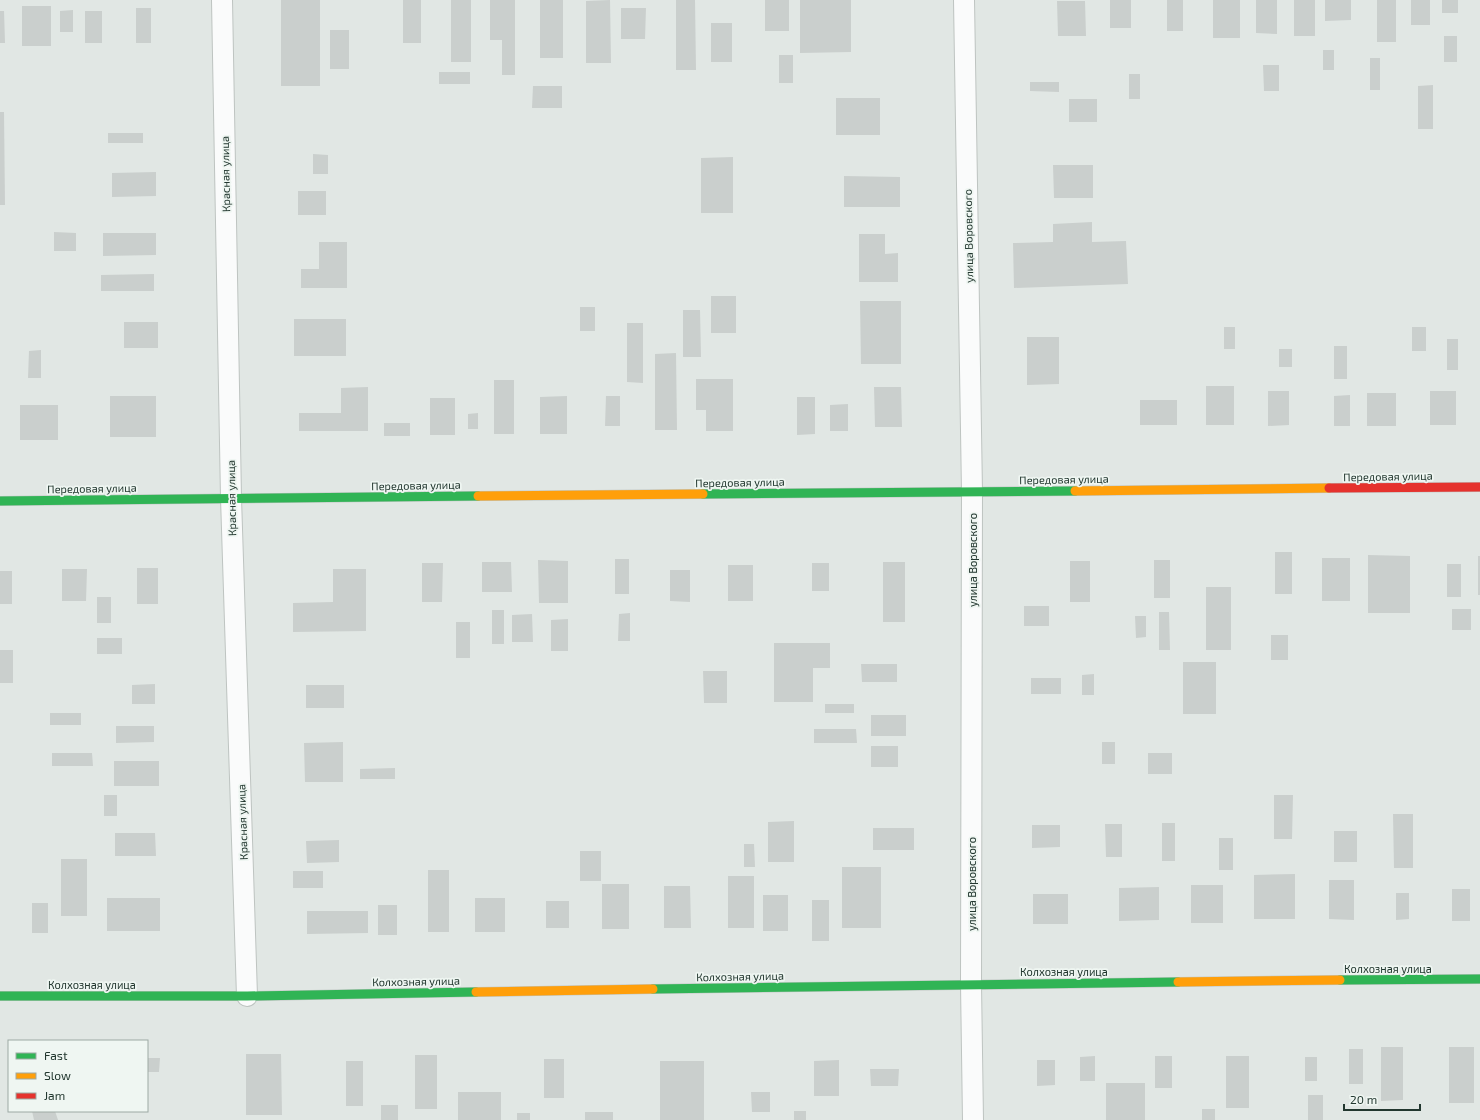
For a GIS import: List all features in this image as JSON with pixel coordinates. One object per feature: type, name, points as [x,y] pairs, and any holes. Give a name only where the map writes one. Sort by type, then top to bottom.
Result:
[{"type":"street","name":"Красная улица","points":[[222,0],[231,498],[247,996]]},
{"type":"street","name":"улица Воровского","points":[[964,0],[972,492],[971,984],[974,1120]]},
{"type":"street","name":"Передовая улица","points":[[0,501],[1480,487]]},
{"type":"street","name":"Колхозная улица","points":[[0,996],[247,996],[971,984],[1480,979]]},
{"type":"building","points":[[281,0],[320,0],[320,86],[281,86]]},
{"type":"building","points":[[403,0],[421,0],[421,43],[403,43]]},
{"type":"building","points":[[451,0],[471,0],[471,62],[451,62]]},
{"type":"building","points":[[490,0],[515,0],[515,75],[502,75],[502,40],[490,40]]},
{"type":"building","points":[[540,0],[563,0],[563,58],[540,58]]},
{"type":"building","points":[[610,0],[611,63],[586,63],[586,1]]},
{"type":"building","points":[[676,0],[695,0],[696,70],[676,70]]},
{"type":"building","points":[[765,0],[789,0],[789,31],[765,31]]},
{"type":"building","points":[[800,0],[851,0],[851,52],[800,53]]},
{"type":"building","points":[[1110,0],[1131,0],[1131,28],[1110,28]]},
{"type":"building","points":[[1167,0],[1183,0],[1183,31],[1167,31]]},
{"type":"building","points":[[1213,0],[1240,0],[1240,38],[1213,38]]},
{"type":"building","points":[[1256,0],[1277,0],[1277,34],[1256,33]]},
{"type":"building","points":[[1294,0],[1315,0],[1315,36],[1294,36]]},
{"type":"building","points":[[1325,0],[1351,0],[1351,20],[1325,21]]},
{"type":"building","points":[[1377,0],[1396,0],[1396,42],[1377,42]]},
{"type":"building","points":[[1411,0],[1430,0],[1430,25],[1411,25]]},
{"type":"building","points":[[1442,0],[1458,0],[1458,13],[1442,13]]},
{"type":"building","points":[[1057,1],[1085,1],[1086,36],[1058,36]]},
{"type":"building","points":[[22,6],[51,6],[51,46],[22,46]]},
{"type":"building","points":[[136,8],[151,8],[151,43],[136,43]]},
{"type":"building","points":[[621,8],[646,8],[645,39],[621,39]]},
{"type":"building","points":[[73,10],[73,32],[60,32],[60,11]]},
{"type":"building","points":[[0,11],[4,11],[5,43],[0,43]]},
{"type":"building","points":[[85,11],[102,11],[102,43],[85,43]]},
{"type":"building","points":[[711,23],[732,23],[732,62],[711,62]]},
{"type":"building","points":[[330,30],[349,30],[349,69],[330,69]]},
{"type":"building","points":[[1444,36],[1457,36],[1457,62],[1444,62]]},
{"type":"building","points":[[1323,50],[1334,50],[1334,70],[1323,70]]},
{"type":"building","points":[[779,55],[793,55],[793,83],[779,83]]},
{"type":"building","points":[[1370,58],[1380,58],[1380,90],[1370,90]]},
{"type":"building","points":[[1263,65],[1279,65],[1279,91],[1264,91]]},
{"type":"building","points":[[439,72],[470,72],[470,84],[439,84]]},
{"type":"building","points":[[1129,74],[1140,74],[1140,99],[1129,99]]},
{"type":"building","points":[[1030,82],[1059,82],[1059,92],[1030,91]]},
{"type":"building","points":[[1433,85],[1433,129],[1418,129],[1418,86]]},
{"type":"building","points":[[533,86],[562,86],[562,108],[532,108]]},
{"type":"building","points":[[836,98],[880,98],[880,135],[836,135]]},
{"type":"building","points":[[1069,99],[1097,99],[1097,122],[1069,122]]},
{"type":"building","points":[[0,112],[4,112],[5,205],[0,205]]},
{"type":"building","points":[[108,133],[143,133],[143,143],[108,143]]},
{"type":"building","points":[[313,154],[328,155],[328,174],[313,174]]},
{"type":"building","points":[[733,157],[733,213],[701,213],[701,158]]},
{"type":"building","points":[[1053,165],[1093,165],[1093,198],[1054,198]]},
{"type":"building","points":[[156,172],[156,196],[112,197],[112,173]]},
{"type":"building","points":[[844,176],[900,177],[900,207],[844,207]]},
{"type":"building","points":[[298,191],[326,191],[326,215],[298,215]]},
{"type":"building","points":[[1092,222],[1092,242],[1126,241],[1128,284],[1014,288],[1013,243],[1053,242],[1053,224]]},
{"type":"building","points":[[54,232],[76,233],[76,251],[54,251]]},
{"type":"building","points":[[103,233],[156,233],[156,255],[103,256]]},
{"type":"building","points":[[859,234],[885,234],[885,254],[898,253],[898,282],[859,282]]},
{"type":"building","points":[[319,242],[347,242],[347,288],[301,288],[301,269],[319,269]]},
{"type":"building","points":[[154,274],[154,291],[101,291],[101,275]]},
{"type":"building","points":[[711,296],[736,296],[736,333],[711,333]]},
{"type":"building","points":[[860,301],[901,301],[901,364],[861,364]]},
{"type":"building","points":[[580,307],[595,307],[595,331],[580,331]]},
{"type":"building","points":[[683,310],[700,310],[701,357],[683,357]]},
{"type":"building","points":[[294,319],[346,319],[346,356],[294,356]]},
{"type":"building","points":[[124,322],[158,322],[158,348],[124,348]]},
{"type":"building","points":[[627,323],[643,323],[643,383],[627,382]]},
{"type":"building","points":[[1224,327],[1235,327],[1235,349],[1224,349]]},
{"type":"building","points":[[1412,327],[1426,327],[1426,351],[1412,351]]},
{"type":"building","points":[[1027,337],[1059,337],[1059,384],[1027,385]]},
{"type":"building","points":[[1447,339],[1458,339],[1458,370],[1447,370]]},
{"type":"building","points":[[1334,346],[1347,346],[1347,379],[1334,379]]},
{"type":"building","points":[[1279,349],[1292,349],[1292,367],[1279,367]]},
{"type":"building","points":[[41,350],[41,378],[28,378],[29,351]]},
{"type":"building","points":[[676,353],[677,430],[655,430],[655,354]]},
{"type":"building","points":[[696,379],[733,379],[733,431],[706,431],[706,410],[696,410]]},
{"type":"building","points":[[494,380],[514,380],[514,434],[494,434]]},
{"type":"building","points":[[1206,386],[1234,386],[1234,425],[1206,425]]},
{"type":"building","points":[[368,387],[368,431],[299,431],[299,413],[341,413],[341,388]]},
{"type":"building","points":[[874,387],[901,387],[902,427],[875,427]]},
{"type":"building","points":[[1268,391],[1289,391],[1289,425],[1268,426]]},
{"type":"building","points":[[1430,391],[1456,391],[1456,425],[1430,425]]},
{"type":"building","points":[[1367,393],[1396,393],[1396,426],[1367,426]]},
{"type":"building","points":[[1350,395],[1350,426],[1334,426],[1334,396]]},
{"type":"building","points":[[110,396],[156,396],[156,437],[110,437]]},
{"type":"building","points":[[567,396],[567,434],[540,434],[540,397]]},
{"type":"building","points":[[606,396],[620,396],[620,426],[605,426]]},
{"type":"building","points":[[797,397],[815,397],[815,434],[797,435]]},
{"type":"building","points":[[430,398],[455,398],[455,435],[430,435]]},
{"type":"building","points":[[1140,400],[1177,400],[1177,425],[1140,425]]},
{"type":"building","points":[[848,404],[848,431],[830,431],[830,405]]},
{"type":"building","points":[[20,405],[58,405],[58,440],[20,440]]},
{"type":"building","points":[[478,413],[478,429],[468,429],[468,414]]},
{"type":"building","points":[[384,423],[410,423],[410,436],[384,436]]},
{"type":"building","points":[[1275,552],[1292,552],[1292,594],[1275,594]]},
{"type":"building","points":[[1368,555],[1410,556],[1410,613],[1368,613]]},
{"type":"building","points":[[1478,556],[1480,556],[1480,595],[1478,595]]},
{"type":"building","points":[[1322,558],[1350,558],[1350,601],[1322,601]]},
{"type":"building","points":[[615,559],[629,559],[629,594],[615,594]]},
{"type":"building","points":[[538,560],[568,561],[568,603],[539,603]]},
{"type":"building","points":[[1154,560],[1170,560],[1170,598],[1154,598]]},
{"type":"building","points":[[1070,561],[1090,561],[1090,602],[1070,602]]},
{"type":"building","points":[[482,562],[511,562],[512,592],[482,592]]},
{"type":"building","points":[[883,562],[905,562],[905,622],[883,622]]},
{"type":"building","points":[[422,563],[443,563],[442,602],[422,602]]},
{"type":"building","points":[[812,563],[829,563],[829,591],[812,591]]},
{"type":"building","points":[[1447,564],[1461,564],[1461,597],[1447,597]]},
{"type":"building","points":[[728,565],[753,565],[753,601],[728,601]]},
{"type":"building","points":[[137,568],[158,568],[158,604],[137,604]]},
{"type":"building","points":[[62,569],[87,569],[86,601],[62,601]]},
{"type":"building","points":[[333,569],[366,569],[366,631],[293,632],[293,603],[333,602]]},
{"type":"building","points":[[670,570],[690,570],[690,602],[670,601]]},
{"type":"building","points":[[0,571],[12,571],[12,604],[0,604]]},
{"type":"building","points":[[1206,587],[1231,587],[1231,650],[1206,650]]},
{"type":"building","points":[[97,597],[111,597],[111,623],[97,623]]},
{"type":"building","points":[[1024,606],[1049,606],[1049,626],[1024,626]]},
{"type":"building","points":[[1452,609],[1471,609],[1471,630],[1452,630]]},
{"type":"building","points":[[492,610],[504,610],[504,644],[492,644]]},
{"type":"building","points":[[1159,612],[1169,612],[1170,650],[1159,650]]},
{"type":"building","points":[[630,613],[630,641],[618,641],[619,614]]},
{"type":"building","points":[[532,614],[533,642],[512,642],[512,615]]},
{"type":"building","points":[[1135,616],[1146,616],[1146,637],[1136,638]]},
{"type":"building","points":[[568,619],[568,651],[551,651],[551,620]]},
{"type":"building","points":[[456,622],[470,622],[470,658],[456,658]]},
{"type":"building","points":[[1271,635],[1288,635],[1288,660],[1271,660]]},
{"type":"building","points":[[97,638],[122,638],[122,654],[97,654]]},
{"type":"building","points":[[774,643],[830,643],[830,668],[813,668],[813,702],[774,702]]},
{"type":"building","points":[[0,650],[13,650],[13,683],[0,683]]},
{"type":"building","points":[[1183,662],[1216,662],[1216,714],[1183,714]]},
{"type":"building","points":[[861,664],[897,664],[897,682],[862,682]]},
{"type":"building","points":[[703,671],[727,671],[727,703],[704,703]]},
{"type":"building","points":[[1094,674],[1094,695],[1082,695],[1082,675]]},
{"type":"building","points":[[1031,678],[1061,678],[1061,694],[1031,694]]},
{"type":"building","points":[[155,684],[155,704],[132,704],[132,685]]},
{"type":"building","points":[[306,685],[344,685],[344,708],[306,708]]},
{"type":"building","points":[[825,704],[854,704],[854,713],[825,713]]},
{"type":"building","points":[[50,713],[81,713],[81,725],[50,725]]},
{"type":"building","points":[[871,715],[906,715],[906,736],[871,736]]},
{"type":"building","points":[[116,726],[154,726],[154,742],[116,743]]},
{"type":"building","points":[[814,729],[856,729],[857,743],[814,743]]},
{"type":"building","points":[[343,742],[343,782],[305,782],[304,743]]},
{"type":"building","points":[[1102,742],[1115,742],[1115,764],[1102,764]]},
{"type":"building","points":[[871,746],[898,746],[898,767],[871,767]]},
{"type":"building","points":[[52,753],[92,753],[93,766],[52,766]]},
{"type":"building","points":[[1148,753],[1172,753],[1172,774],[1148,774]]},
{"type":"building","points":[[114,761],[159,761],[159,786],[114,786]]},
{"type":"building","points":[[395,768],[395,779],[360,779],[360,769]]},
{"type":"building","points":[[104,795],[117,795],[117,816],[104,816]]},
{"type":"building","points":[[1274,795],[1293,795],[1292,839],[1274,839]]},
{"type":"building","points":[[1393,814],[1413,814],[1413,868],[1394,868]]},
{"type":"building","points":[[794,821],[794,862],[768,862],[768,822]]},
{"type":"building","points":[[1162,823],[1175,823],[1175,861],[1162,861]]},
{"type":"building","points":[[1105,824],[1122,824],[1122,857],[1106,857]]},
{"type":"building","points":[[1032,825],[1060,825],[1060,847],[1032,848]]},
{"type":"building","points":[[873,828],[914,828],[914,850],[873,850]]},
{"type":"building","points":[[1334,831],[1357,831],[1357,862],[1334,862]]},
{"type":"building","points":[[115,833],[155,833],[156,856],[115,856]]},
{"type":"building","points":[[1219,838],[1233,838],[1233,870],[1219,870]]},
{"type":"building","points":[[339,840],[339,862],[307,863],[306,841]]},
{"type":"building","points":[[744,844],[754,844],[755,867],[744,867]]},
{"type":"building","points":[[580,851],[601,851],[601,881],[580,881]]},
{"type":"building","points":[[61,859],[87,859],[87,916],[61,916]]},
{"type":"building","points":[[842,867],[881,867],[881,928],[842,928]]},
{"type":"building","points":[[428,870],[449,870],[449,932],[428,932]]},
{"type":"building","points":[[293,871],[323,871],[323,888],[293,888]]},
{"type":"building","points":[[1295,874],[1295,919],[1254,919],[1254,875]]},
{"type":"building","points":[[728,876],[754,876],[754,928],[728,928]]},
{"type":"building","points":[[1329,880],[1354,880],[1354,920],[1329,919]]},
{"type":"building","points":[[602,884],[629,884],[629,929],[602,929]]},
{"type":"building","points":[[1191,885],[1223,885],[1223,923],[1191,923]]},
{"type":"building","points":[[664,886],[690,886],[691,928],[664,928]]},
{"type":"building","points":[[1159,887],[1159,920],[1119,921],[1119,888]]},
{"type":"building","points":[[1452,889],[1470,889],[1470,921],[1452,921]]},
{"type":"building","points":[[1396,893],[1409,893],[1409,919],[1396,920]]},
{"type":"building","points":[[1033,894],[1068,894],[1068,924],[1033,924]]},
{"type":"building","points":[[763,895],[788,895],[788,931],[763,931]]},
{"type":"building","points":[[107,898],[160,898],[160,931],[107,931]]},
{"type":"building","points":[[475,898],[505,898],[505,932],[475,932]]},
{"type":"building","points":[[812,900],[829,900],[829,941],[812,941]]},
{"type":"building","points":[[546,901],[569,901],[569,928],[546,928]]},
{"type":"building","points":[[32,903],[48,903],[48,933],[32,933]]},
{"type":"building","points":[[378,905],[397,905],[397,935],[378,935]]},
{"type":"building","points":[[307,911],[368,911],[368,933],[307,934]]},
{"type":"building","points":[[1381,1047],[1403,1047],[1403,1100],[1381,1101]]},
{"type":"building","points":[[1449,1047],[1474,1047],[1474,1103],[1449,1103]]},
{"type":"building","points":[[1349,1049],[1363,1049],[1363,1084],[1349,1084]]},
{"type":"building","points":[[246,1054],[281,1054],[282,1115],[246,1115]]},
{"type":"building","points":[[415,1055],[437,1055],[437,1109],[415,1109]]},
{"type":"building","points":[[1095,1056],[1095,1081],[1080,1081],[1080,1057]]},
{"type":"building","points":[[1155,1056],[1172,1056],[1172,1088],[1155,1088]]},
{"type":"building","points":[[1226,1056],[1249,1056],[1249,1108],[1226,1108]]},
{"type":"building","points":[[1305,1057],[1317,1057],[1317,1081],[1305,1081]]},
{"type":"building","points":[[148,1058],[160,1058],[159,1072],[148,1072]]},
{"type":"building","points":[[544,1059],[564,1059],[564,1098],[544,1098]]},
{"type":"building","points":[[839,1060],[839,1096],[814,1096],[814,1061]]},
{"type":"building","points":[[1037,1060],[1055,1060],[1055,1085],[1037,1086]]},
{"type":"building","points":[[346,1061],[363,1061],[363,1106],[346,1106]]},
{"type":"building","points":[[660,1061],[704,1061],[704,1120],[660,1120]]},
{"type":"building","points":[[870,1069],[899,1069],[898,1086],[871,1086]]},
{"type":"building","points":[[1106,1083],[1145,1083],[1145,1120],[1106,1120]]},
{"type":"building","points":[[458,1092],[501,1092],[501,1120],[458,1120]]},
{"type":"building","points":[[751,1092],[770,1092],[770,1112],[752,1112]]},
{"type":"building","points":[[1308,1095],[1323,1095],[1323,1120],[1308,1120]]},
{"type":"building","points":[[381,1105],[398,1105],[398,1120],[381,1120]]},
{"type":"building","points":[[1202,1109],[1215,1109],[1215,1120],[1202,1120]]},
{"type":"building","points":[[794,1111],[806,1111],[806,1120],[794,1120]]},
{"type":"building","points":[[32,1112],[55,1112],[58,1120],[34,1120]]},
{"type":"building","points":[[585,1112],[613,1112],[613,1120],[585,1120]]},
{"type":"building","points":[[517,1113],[530,1113],[530,1120],[517,1120]]},
{"type":"traffic: fast","points":[[703,494],[1075,491]]},
{"type":"traffic: fast","points":[[0,501],[478,496]]},
{"type":"traffic: fast","points":[[1340,980],[1480,979]]},
{"type":"traffic: fast","points":[[653,989],[1178,982]]},
{"type":"traffic: fast","points":[[0,996],[247,996],[476,992]]},
{"type":"traffic: slow","points":[[1075,491],[1329,488]]},
{"type":"traffic: slow","points":[[478,496],[703,494]]},
{"type":"traffic: slow","points":[[1178,982],[1340,980]]},
{"type":"traffic: slow","points":[[476,992],[653,989]]},
{"type":"traffic: jam","points":[[1329,488],[1480,487]]}]
